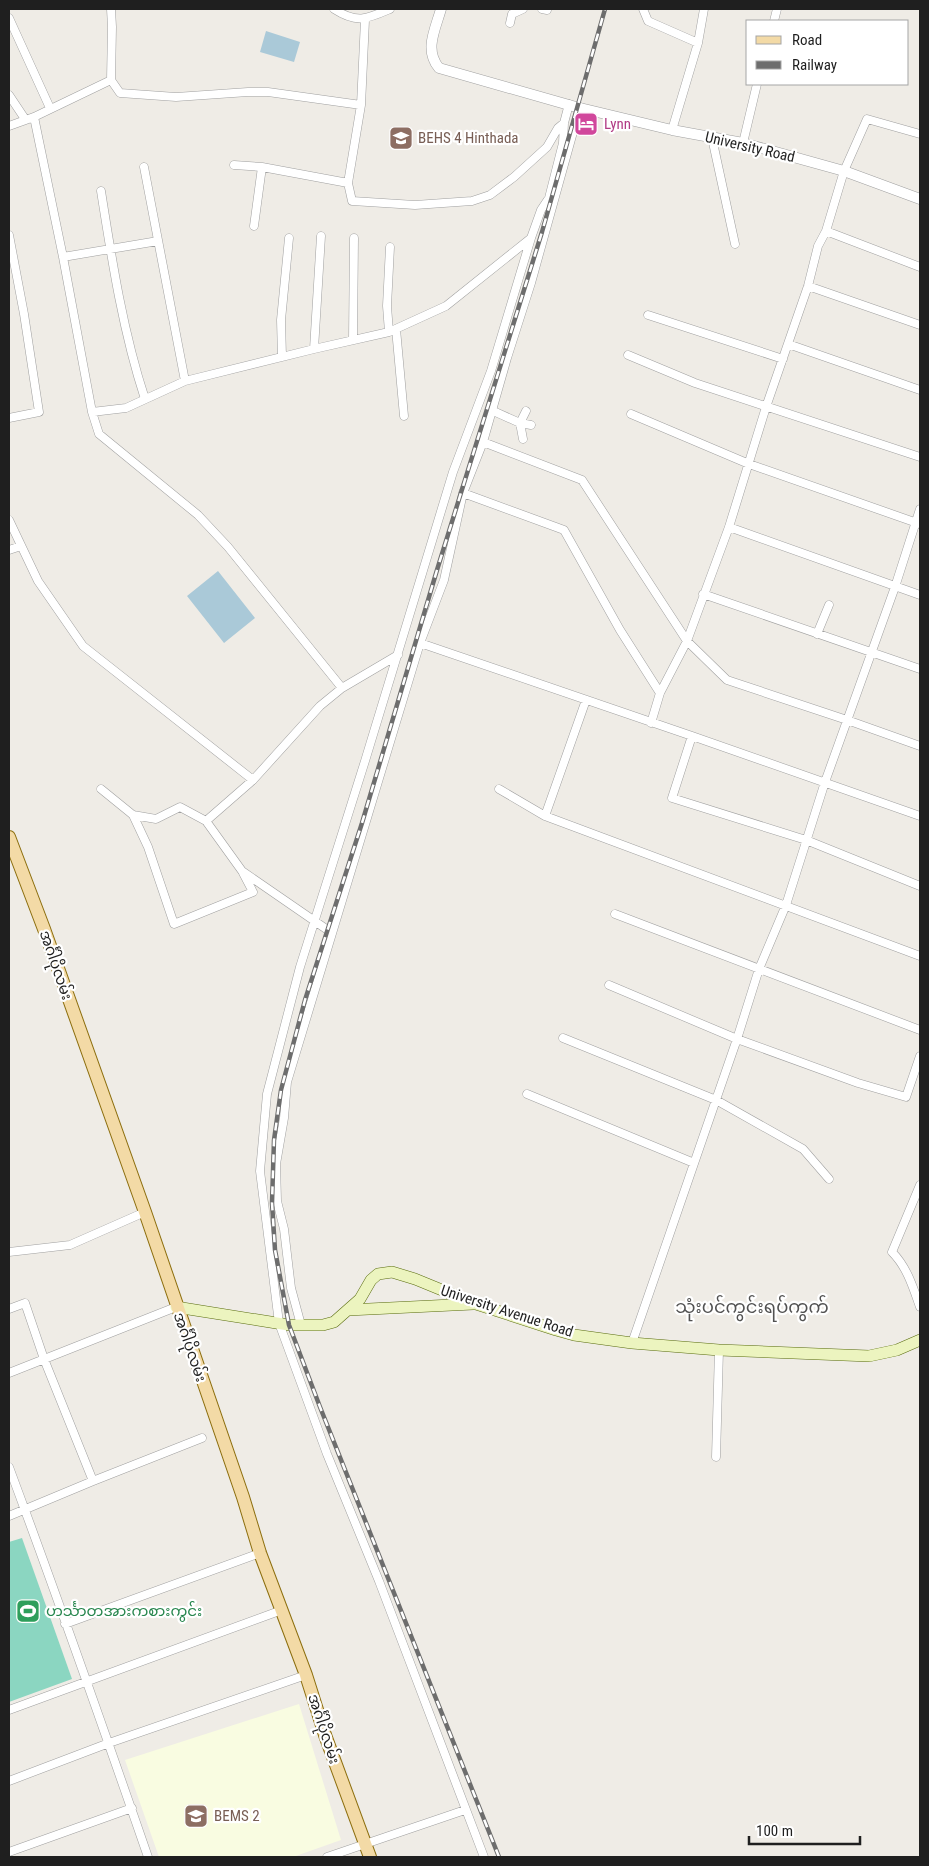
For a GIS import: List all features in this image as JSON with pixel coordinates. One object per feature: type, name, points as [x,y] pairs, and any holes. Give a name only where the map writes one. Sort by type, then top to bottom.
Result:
[{"type":"main road","name":"အင်္ဂါပိုလမ်း","points":[[9,837],[44,929],[145,1212],[176,1307],[243,1497],[260,1553],[306,1675],[325,1735],[370,1857]]},
{"type":"main road","name":"University Avenue Road","points":[[176,1307],[278,1323],[301,1325],[334,1322],[360,1299],[371,1280],[378,1274],[392,1272],[416,1279],[476,1304],[556,1330],[632,1343],[719,1350],[869,1356],[897,1350],[920,1340]]},
{"type":"main road","points":[[348,1310],[476,1304]]},
{"type":"street","points":[[111,9],[111,80],[120,94],[176,97],[268,92],[361,105]]},
{"type":"street","points":[[334,9],[352,19],[366,20],[390,9]]},
{"type":"street","name":"University Road","points":[[441,9],[430,52],[432,60],[439,68],[575,106],[672,130],[743,143],[844,171],[920,199]]},
{"type":"street","points":[[510,23],[512,14],[523,9]]},
{"type":"street","points":[[542,9],[547,9]]},
{"type":"street","points":[[642,9],[648,21],[698,43]]},
{"type":"street","points":[[672,130],[698,43],[704,9]]},
{"type":"street","points":[[9,18],[50,108]]},
{"type":"street","points":[[366,20],[361,105],[348,183],[352,201],[415,205],[472,201],[490,195],[514,177],[546,147],[575,106]]},
{"type":"street","points":[[9,126],[111,80]]},
{"type":"street","points":[[743,143],[757,85]]},
{"type":"street","points":[[9,95],[25,119]]},
{"type":"street","points":[[301,1325],[291,1288],[284,1229],[277,1201],[276,1164],[284,1118],[287,1082],[420,643],[444,580],[463,494],[483,442],[491,410],[548,228],[575,106]]},
{"type":"street","points":[[34,116],[92,412],[99,434],[198,515],[228,547],[342,688]]},
{"type":"street","points":[[651,722],[660,693],[687,642],[729,527],[766,407],[808,286],[818,246],[826,231],[844,171],[867,119],[920,134]]},
{"type":"street","points":[[484,1857],[380,1581],[330,1463],[278,1323],[260,1171],[267,1094],[300,967],[453,472],[491,371],[531,238],[541,210],[549,198],[563,144],[564,123]]},
{"type":"street","points":[[712,138],[735,244]]},
{"type":"street","points":[[234,165],[262,167],[348,183]]},
{"type":"street","points":[[144,167],[186,381]]},
{"type":"street","points":[[254,226],[262,167]]},
{"type":"street","points":[[101,191],[132,361],[145,400]]},
{"type":"street","points":[[826,231],[920,267]]},
{"type":"street","points":[[9,236],[12,268],[39,412],[9,418]]},
{"type":"street","points":[[314,349],[321,236]]},
{"type":"street","points":[[282,357],[281,320],[289,238]]},
{"type":"street","points":[[353,340],[354,238]]},
{"type":"street","points":[[92,412],[126,408],[186,381],[393,330],[446,306],[531,238]]},
{"type":"street","points":[[63,257],[158,241]]},
{"type":"street","points":[[390,247],[387,306],[393,330],[404,416]]},
{"type":"street","points":[[808,286],[920,325]]},
{"type":"street","points":[[648,315],[783,359]]},
{"type":"street","points":[[788,344],[920,390]]},
{"type":"street","points":[[628,355],[695,383],[920,457]]},
{"type":"street","points":[[491,410],[531,425]]},
{"type":"street","points":[[523,439],[520,422],[526,411]]},
{"type":"street","points":[[631,414],[749,464],[918,523]]},
{"type":"street","points":[[483,442],[582,480],[687,642],[727,680],[920,746]]},
{"type":"street","points":[[463,494],[564,530],[620,630],[660,693]]},
{"type":"street","points":[[632,1343],[737,1039],[759,969],[786,905],[824,782],[896,587],[918,523],[920,509]]},
{"type":"street","points":[[9,520],[38,581],[83,646],[253,780]]},
{"type":"street","points":[[729,527],[920,595]]},
{"type":"street","points":[[9,550],[21,546]]},
{"type":"street","points":[[703,594],[920,669]]},
{"type":"street","points":[[817,634],[829,605]]},
{"type":"street","points":[[420,643],[920,816]]},
{"type":"street","points":[[206,821],[253,780],[320,706],[342,688],[398,655]]},
{"type":"street","points":[[544,816],[586,700]]},
{"type":"street","points":[[692,736],[672,798],[806,840],[920,886]]},
{"type":"street","points":[[101,789],[132,815],[148,847],[174,924],[252,892],[242,871],[206,821],[180,807],[156,819],[132,815]]},
{"type":"street","points":[[499,789],[544,816],[920,956]]},
{"type":"street","points":[[242,871],[332,933]]},
{"type":"street","points":[[615,914],[920,1030]]},
{"type":"street","points":[[609,985],[737,1039],[858,1083],[906,1097],[920,1056]]},
{"type":"street","points":[[563,1038],[716,1100],[803,1149],[829,1179]]},
{"type":"street","points":[[527,1094],[694,1163]]},
{"type":"street","points":[[920,1185],[892,1252],[900,1260],[908,1274],[920,1307]]},
{"type":"street","points":[[9,1252],[70,1245],[145,1212]]},
{"type":"street","points":[[9,1309],[25,1303],[44,1359],[93,1481]]},
{"type":"street","points":[[9,1373],[176,1307]]},
{"type":"street","points":[[716,1457],[719,1350]]},
{"type":"street","points":[[9,1516],[202,1438]]},
{"type":"street","points":[[9,1467],[132,1808],[146,1857]]},
{"type":"street","points":[[65,1624],[260,1553]]},
{"type":"street","points":[[9,1710],[282,1610]]},
{"type":"street","points":[[9,1781],[109,1743],[306,1675]]},
{"type":"street","points":[[9,1852],[132,1808]]},
{"type":"street","points":[[327,1857],[465,1810]]},
{"type":"shaded area","points":[[299,1704],[341,1840],[293,1857],[159,1857],[125,1760]]},
{"type":"green space","name":"ဟင်္သာတအားကစားကွင်း","points":[[22,1538],[72,1679],[9,1702],[9,1542]]},
{"type":"water","points":[[266,31],[300,42],[294,62],[260,52]]},
{"type":"water","points":[[218,571],[255,618],[224,643],[187,596]]},
{"type":"railway","points":[[499,1857],[289,1325],[275,1250],[272,1203],[274,1140],[281,1090],[305,1000],[362,823],[437,570],[542,232],[605,9]]},
{"type":"place","name":"Lynn","points":[[586,124]]},
{"type":"place","name":"BEHS 4 Hinthada","points":[[401,138]]},
{"type":"place","name":"ဟင်္သာတအားကစားကွင်း","points":[[28,1611]]},
{"type":"place","name":"BEMS 2","points":[[196,1816]]},
{"type":"district","name":"သုံးပင်ကွင်းရပ်ကွက်","points":[[752,1307]]}]
